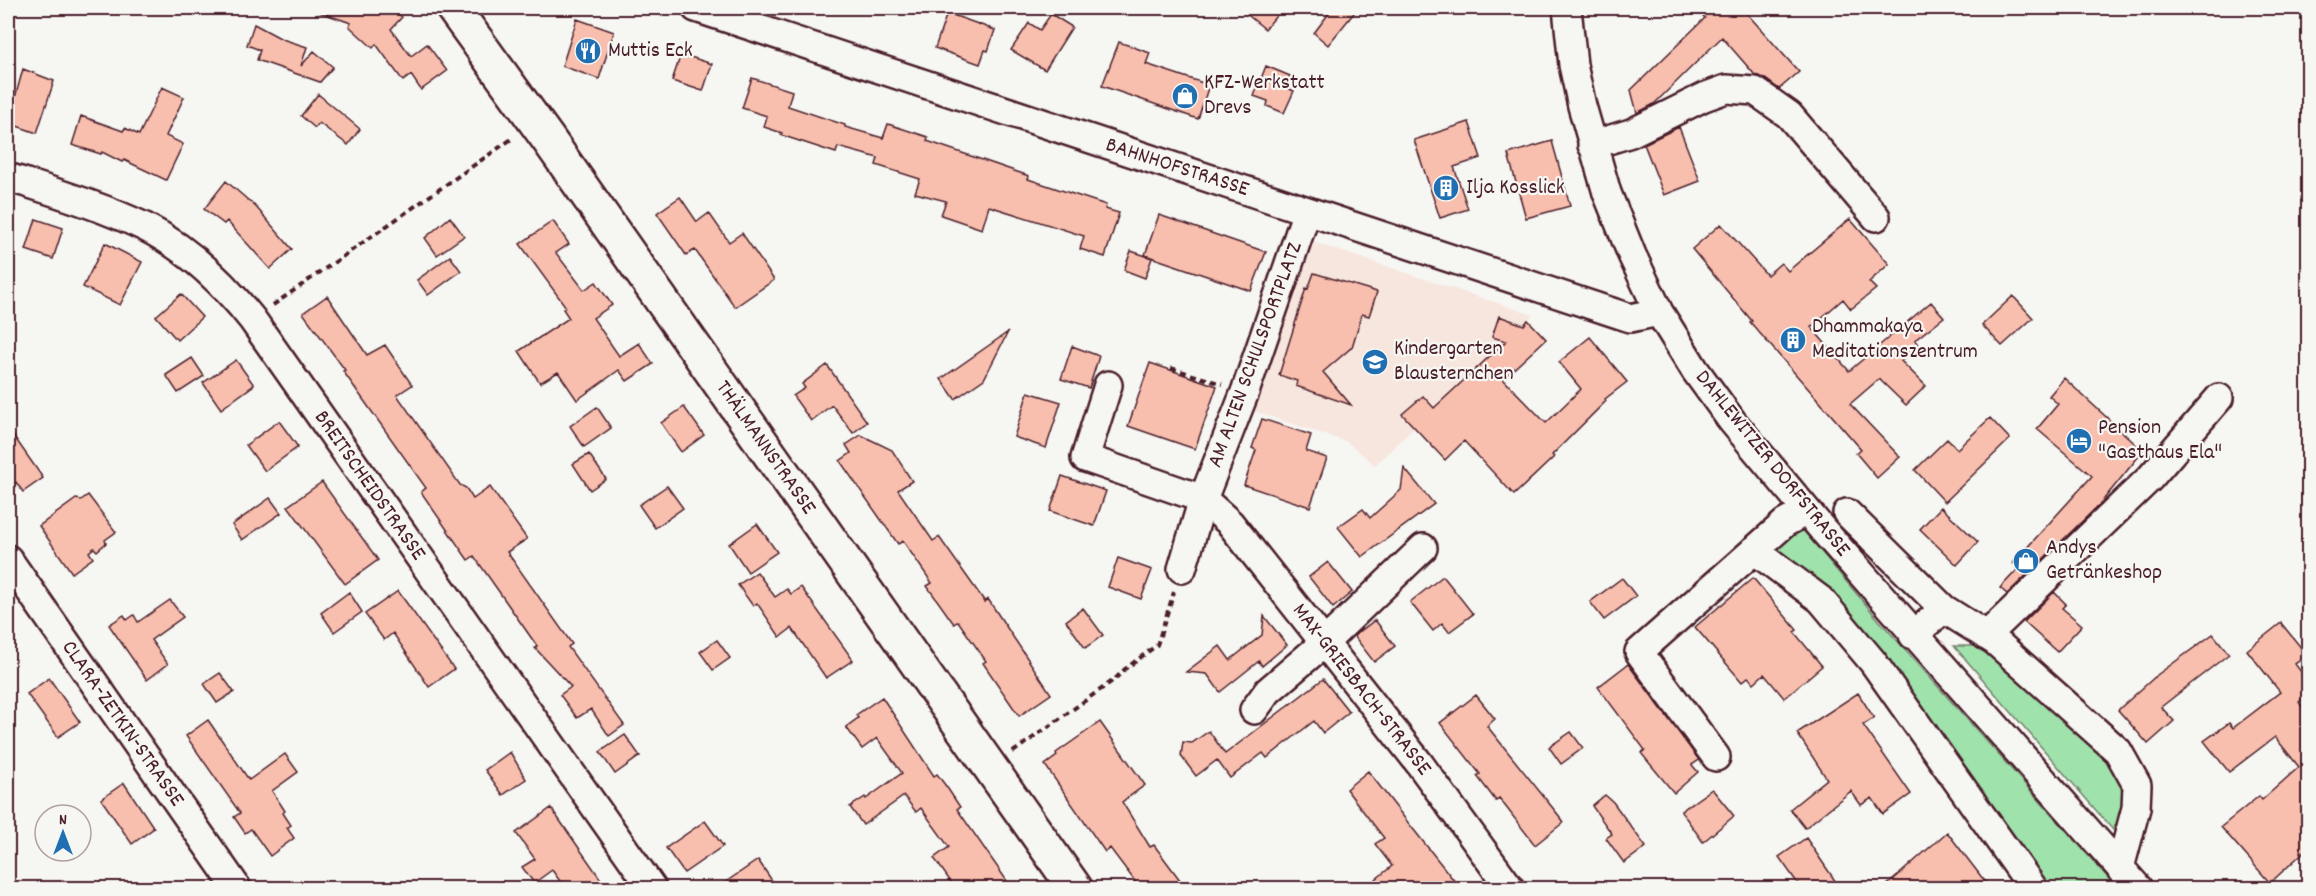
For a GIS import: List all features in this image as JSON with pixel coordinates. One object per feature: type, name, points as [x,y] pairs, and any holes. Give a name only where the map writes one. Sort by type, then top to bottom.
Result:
[{"type":"main road","name":"THÄLMANNSTRASSE","points":[[453,8],[1075,888]]},
{"type":"street","name":"BAHNHOFSTRASSE","points":[[696,8],[1630,318],[1659,312]]},
{"type":"street","name":"DAHLEWITZER DORFSTRASSE","points":[[1567,8],[1573,65],[1592,145],[1607,193],[1632,255],[1659,312],[1695,369],[1732,421],[1807,511],[2138,888]]},
{"type":"street","points":[[1592,145],[1630,133],[1704,97],[1726,89],[1755,91],[1789,115],[1876,216]]},
{"type":"street","name":"BREITSCHEIDSTRASSE","points":[[8,177],[72,197],[146,228],[183,252],[234,297],[652,888]]},
{"type":"street","name":"AM ALTEN SCHULSPORTPLATZ","points":[[1182,569],[1203,499],[1245,392],[1307,211]]},
{"type":"street","points":[[1108,385],[1085,458],[1203,499]]},
{"type":"street","points":[[1986,636],[2150,478],[2219,398]]},
{"type":"street","name":"MAX-GRIESBACH-STRASSE","points":[[1203,499],[1230,523],[1325,642],[1419,763],[1510,888]]},
{"type":"street","points":[[1716,757],[1639,652],[1785,523],[1807,511]]},
{"type":"street","points":[[1847,513],[1944,609],[1995,641],[2118,751],[2137,785],[2136,808],[2120,868]]},
{"type":"street","points":[[1254,710],[1268,691],[1325,642],[1423,548]]},
{"type":"street","points":[[1754,550],[1821,600],[1845,627],[1873,662],[2033,888]]},
{"type":"street","name":"CLARA-ZETKIN-STRASSE","points":[[8,559],[237,888]]},
{"type":"street","points":[[1914,634],[1944,609]]},
{"type":"path","points":[[252,320],[475,166],[535,121]]},
{"type":"path","points":[[1171,368],[1245,392]]},
{"type":"path","points":[[991,768],[1114,680],[1157,645],[1182,569]]},
{"type":"shaded area","name":"Kindergarten Blausternchen","points":[[1307,240],[1533,315],[1375,465],[1347,442],[1251,410]]},
{"type":"green space","points":[[1796,522],[1878,619],[2117,888],[2045,888],[1764,548]]},
{"type":"green space","points":[[1954,646],[1990,646],[2107,753],[2124,783],[2126,807],[2113,830]]},
{"type":"building","points":[[316,8],[391,8],[402,17],[391,29],[411,56],[427,44],[447,71],[421,90],[411,75],[403,81],[376,44],[373,48],[349,26],[351,23],[316,11]]},
{"type":"building","points":[[1239,8],[1283,8],[1265,29]]},
{"type":"building","points":[[1333,8],[1358,8],[1328,45],[1314,33]]},
{"type":"building","points":[[1696,8],[1742,8],[1799,72],[1779,89],[1764,78],[1755,75],[1722,37],[1654,104],[1637,113],[1631,90],[1705,18]]},
{"type":"building","points":[[947,13],[995,30],[988,51],[985,50],[980,64],[935,48]]},
{"type":"building","points":[[1051,14],[1072,27],[1045,70],[1011,50],[1029,23],[1040,30]]},
{"type":"building","name":"Muttis Eck","points":[[577,19],[614,32],[599,79],[562,66]]},
{"type":"building","points":[[254,24],[282,39],[307,47],[301,66],[314,51],[333,67],[320,82],[257,60],[260,50],[247,45]]},
{"type":"building","points":[[1119,42],[1150,53],[1146,64],[1209,85],[1198,119],[1102,86]]},
{"type":"building","points":[[681,54],[712,64],[703,91],[672,81]]},
{"type":"building","points":[[1266,66],[1290,76],[1285,87],[1294,91],[1284,113],[1267,106],[1268,101],[1254,96]]},
{"type":"building","points":[[23,69],[54,81],[37,133],[8,123]]},
{"type":"building","points":[[752,78],[792,91],[788,106],[845,125],[845,127],[883,138],[888,124],[928,137],[927,141],[1029,176],[1028,179],[1106,205],[1105,209],[1119,213],[1105,257],[1080,249],[1084,236],[989,206],[982,229],[941,215],[946,201],[915,193],[920,179],[876,165],[878,158],[838,147],[836,153],[764,127],[767,116],[742,108]]},
{"type":"building","points":[[162,87],[184,97],[166,136],[183,144],[166,180],[124,160],[122,162],[102,152],[101,154],[72,145],[81,116],[123,131],[125,128],[139,135]]},
{"type":"building","points":[[318,94],[360,129],[348,145],[319,123],[315,128],[301,116]]},
{"type":"building","name":"Ilja Kosslick","points":[[1469,122],[1481,158],[1454,167],[1468,209],[1440,218],[1414,140]]},
{"type":"building","points":[[1679,127],[1700,181],[1664,195],[1644,144]]},
{"type":"building","points":[[1552,141],[1570,206],[1526,218],[1508,154]]},
{"type":"building","points":[[226,181],[256,207],[292,249],[270,269],[227,221],[224,224],[204,209]]},
{"type":"building","points":[[680,197],[697,222],[709,213],[729,242],[742,233],[774,280],[735,307],[695,250],[686,255],[657,213]]},
{"type":"building","points":[[1159,215],[1266,252],[1251,291],[1145,255]]},
{"type":"building","points":[[450,217],[464,236],[437,255],[425,238]]},
{"type":"building","points":[[36,219],[63,228],[53,259],[26,250]]},
{"type":"building","points":[[1850,219],[1889,264],[1869,282],[1876,289],[1851,309],[1843,299],[1811,327],[1849,371],[1931,302],[1944,317],[1915,340],[1919,346],[1901,361],[1926,386],[1906,405],[1879,379],[1850,404],[1900,457],[1877,478],[1856,453],[1861,449],[1750,322],[1752,321],[1692,249],[1721,224],[1767,275],[1781,263],[1788,271]]},
{"type":"building","points":[[553,221],[569,244],[556,253],[584,290],[596,282],[612,305],[593,318],[619,356],[639,343],[653,364],[627,381],[619,370],[577,400],[558,372],[540,383],[519,351],[569,318],[563,309],[566,307],[520,244]]},
{"type":"building","points":[[105,243],[142,262],[120,305],[83,287]]},
{"type":"building","points":[[1131,251],[1152,258],[1145,278],[1124,270]]},
{"type":"building","points":[[450,256],[461,271],[428,295],[417,280]]},
{"type":"building","points":[[1314,273],[1377,292],[1369,316],[1362,314],[1352,347],[1323,372],[1351,405],[1296,386],[1297,381],[1279,375],[1306,288],[1308,289]]},
{"type":"building","points":[[181,294],[202,317],[177,340],[156,316]]},
{"type":"building","points":[[327,296],[367,355],[385,345],[412,385],[397,395],[460,485],[466,488],[473,499],[490,487],[527,539],[507,552],[572,644],[568,647],[624,725],[609,736],[591,709],[577,718],[560,695],[571,687],[535,648],[537,646],[474,556],[468,560],[421,492],[426,488],[303,313]]},
{"type":"building","points":[[2013,296],[2033,318],[2002,346],[1982,325]]},
{"type":"building","points":[[1499,316],[1524,325],[1528,320],[1546,339],[1503,379],[1546,423],[1581,389],[1559,362],[1590,337],[1627,382],[1605,399],[1606,401],[1552,455],[1554,457],[1514,495],[1464,441],[1445,460],[1402,414],[1423,396],[1434,408],[1506,341],[1492,337]]},
{"type":"building","points":[[1008,332],[984,379],[955,399],[941,379]]},
{"type":"building","points":[[1072,346],[1099,356],[1089,388],[1061,379]]},
{"type":"building","points":[[192,358],[204,376],[178,393],[166,375]]},
{"type":"building","points":[[236,360],[254,385],[221,409],[203,383]]},
{"type":"building","points":[[1150,363],[1217,386],[1195,449],[1128,426]]},
{"type":"building","points":[[827,365],[867,422],[853,433],[832,405],[811,421],[793,396],[805,388],[802,384]]},
{"type":"building","points":[[2064,378],[2143,451],[2100,504],[2007,594],[2000,588],[2019,568],[2013,563],[2092,476],[2037,429],[2058,404],[2049,396]]},
{"type":"building","points":[[1028,392],[1061,402],[1046,448],[1014,437]]},
{"type":"building","points":[[597,407],[611,428],[584,447],[570,426]]},
{"type":"building","points":[[684,407],[704,435],[681,452],[661,423]]},
{"type":"building","points":[[1990,418],[2010,439],[1945,502],[1915,470],[1947,439],[1957,449]]},
{"type":"building","points":[[1262,419],[1311,435],[1306,451],[1327,458],[1310,507],[1244,485],[1256,450],[1252,448]]},
{"type":"building","points":[[279,421],[298,447],[265,471],[246,445]]},
{"type":"building","points":[[8,428],[43,478],[23,492],[16,482],[8,488]]},
{"type":"building","points":[[861,435],[892,450],[912,481],[898,490],[933,541],[939,537],[985,602],[988,599],[1051,694],[1019,716],[983,663],[986,661],[958,621],[954,624],[927,586],[932,583],[903,541],[898,544],[840,461],[851,453],[846,445]]},
{"type":"building","points":[[589,454],[606,479],[590,490],[573,464]]},
{"type":"building","points":[[1404,468],[1434,504],[1362,557],[1338,527],[1363,509],[1370,518],[1401,490]]},
{"type":"building","points":[[1062,476],[1106,491],[1094,526],[1050,511]]},
{"type":"building","points":[[322,482],[378,560],[345,584],[288,506]]},
{"type":"building","points":[[667,486],[683,508],[655,528],[639,505]]},
{"type":"building","points":[[88,495],[116,532],[105,540],[106,543],[97,551],[94,548],[89,552],[93,558],[72,573],[39,526],[76,499],[81,500]]},
{"type":"building","points":[[270,498],[281,513],[242,540],[232,525]]},
{"type":"building","points":[[1941,507],[1978,542],[1957,565],[1920,529]]},
{"type":"building","points":[[757,524],[777,552],[748,572],[729,544]]},
{"type":"building","points":[[1118,558],[1152,570],[1141,599],[1108,587]]},
{"type":"building","points":[[1328,562],[1352,592],[1333,608],[1309,577]]},
{"type":"building","points":[[757,572],[775,597],[787,589],[791,594],[801,587],[853,660],[826,678],[792,628],[780,637],[757,603],[753,606],[738,585]]},
{"type":"building","points":[[1443,576],[1473,614],[1449,632],[1442,623],[1433,631],[1410,602]]},
{"type":"building","points":[[1622,578],[1636,596],[1604,620],[1590,602]]},
{"type":"building","points":[[1753,578],[1797,630],[1794,632],[1822,666],[1784,698],[1764,674],[1754,683],[1748,677],[1742,682],[1695,627]]},
{"type":"building","points":[[398,591],[454,669],[429,687],[393,633],[384,640],[365,614]]},
{"type":"building","points":[[349,592],[362,612],[334,632],[321,613]]},
{"type":"building","points":[[2054,592],[2066,604],[2062,608],[2082,625],[2057,652],[2024,622]]},
{"type":"building","points":[[170,600],[183,617],[151,640],[168,664],[147,680],[109,625],[124,615],[127,620],[134,615],[138,622]]},
{"type":"building","points":[[1083,608],[1103,635],[1085,648],[1066,621]]},
{"type":"building","points":[[1264,616],[1287,645],[1262,666],[1259,661],[1220,692],[1207,674],[1186,672],[1220,646],[1230,660],[1262,635]]},
{"type":"building","points":[[1375,620],[1395,646],[1374,662],[1354,636]]},
{"type":"building","points":[[2281,623],[2307,655],[2295,664],[2308,681],[2308,694],[2299,702],[2308,715],[2308,848],[2270,883],[2221,827],[2259,796],[2262,800],[2299,767],[2275,737],[2229,772],[2204,741],[2229,723],[2233,728],[2280,692],[2247,650]]},
{"type":"building","points":[[2213,634],[2229,654],[2161,707],[2174,721],[2148,744],[2118,710],[2157,675]]},
{"type":"building","points":[[717,640],[730,658],[713,670],[700,652]]},
{"type":"building","points":[[1628,664],[1699,760],[1692,765],[1698,772],[1674,793],[1641,753],[1645,750],[1598,687]]},
{"type":"building","points":[[220,673],[234,692],[217,703],[204,684]]},
{"type":"building","points":[[49,678],[80,722],[58,737],[27,694]]},
{"type":"building","points":[[1323,679],[1349,712],[1323,733],[1314,721],[1267,758],[1263,753],[1230,778],[1217,760],[1196,776],[1181,756],[1183,742],[1192,743],[1209,731],[1225,754]]},
{"type":"building","points":[[1858,693],[1874,718],[1863,725],[1911,794],[1883,814],[1872,798],[1861,805],[1851,791],[1805,828],[1790,809],[1827,779],[1797,733]]},
{"type":"building","points":[[1476,695],[1495,719],[1487,726],[1564,822],[1535,845],[1499,798],[1496,801],[1477,776],[1480,774],[1440,723]]},
{"type":"building","points":[[882,697],[934,776],[937,774],[948,789],[960,807],[957,809],[1007,881],[995,888],[955,888],[934,858],[949,847],[921,808],[916,812],[904,796],[863,825],[850,807],[865,797],[866,799],[902,773],[877,738],[862,749],[846,727],[858,718],[856,715]]},
{"type":"building","points":[[208,720],[249,780],[285,754],[298,772],[272,791],[285,811],[283,813],[291,825],[287,828],[294,838],[270,856],[251,829],[245,833],[234,817],[240,813],[186,736]]},
{"type":"building","points":[[1100,722],[1145,785],[1122,802],[1150,847],[1154,845],[1186,888],[1140,888],[1110,848],[1105,852],[1045,765],[1057,756],[1056,753]]},
{"type":"building","points":[[1571,732],[1583,748],[1561,764],[1549,747]]},
{"type":"building","points":[[625,735],[640,756],[615,774],[600,752]]},
{"type":"building","points":[[510,752],[526,779],[503,795],[485,770]]},
{"type":"building","points":[[1368,771],[1460,888],[1365,888],[1392,866],[1375,844],[1384,838],[1346,789]]},
{"type":"building","points":[[124,783],[154,828],[132,844],[101,799]]},
{"type":"building","points":[[1712,789],[1734,816],[1703,842],[1681,811]]},
{"type":"building","points":[[1605,795],[1613,802],[1646,847],[1624,863],[1606,838],[1612,834],[1592,806]]},
{"type":"building","points":[[551,808],[607,888],[565,888],[552,870],[534,883],[522,867],[535,859],[516,833]]},
{"type":"building","points":[[705,821],[723,846],[684,873],[666,848]]},
{"type":"building","points":[[1947,832],[1990,888],[1884,888]]},
{"type":"building","points":[[1806,838],[1840,888],[1801,888],[1779,857]]},
{"type":"building","points":[[758,860],[777,888],[717,888]]},
{"type":"place","name":"Muttis Eck","points":[[588,51]]},
{"type":"place","name":"KFZ-Werkstatt Drevs","points":[[1185,96]]},
{"type":"place","name":"Ilja Kosslick","points":[[1446,188]]},
{"type":"place","name":"Dhammakaya Meditationszentrum","points":[[1793,340]]},
{"type":"place","name":"Kindergarten Blausternchen","points":[[1375,362]]},
{"type":"place","name":"Pension \"Gasthaus Ela\"","points":[[2079,441]]},
{"type":"place","name":"Andys Getränkeshop","points":[[2026,561]]}]
